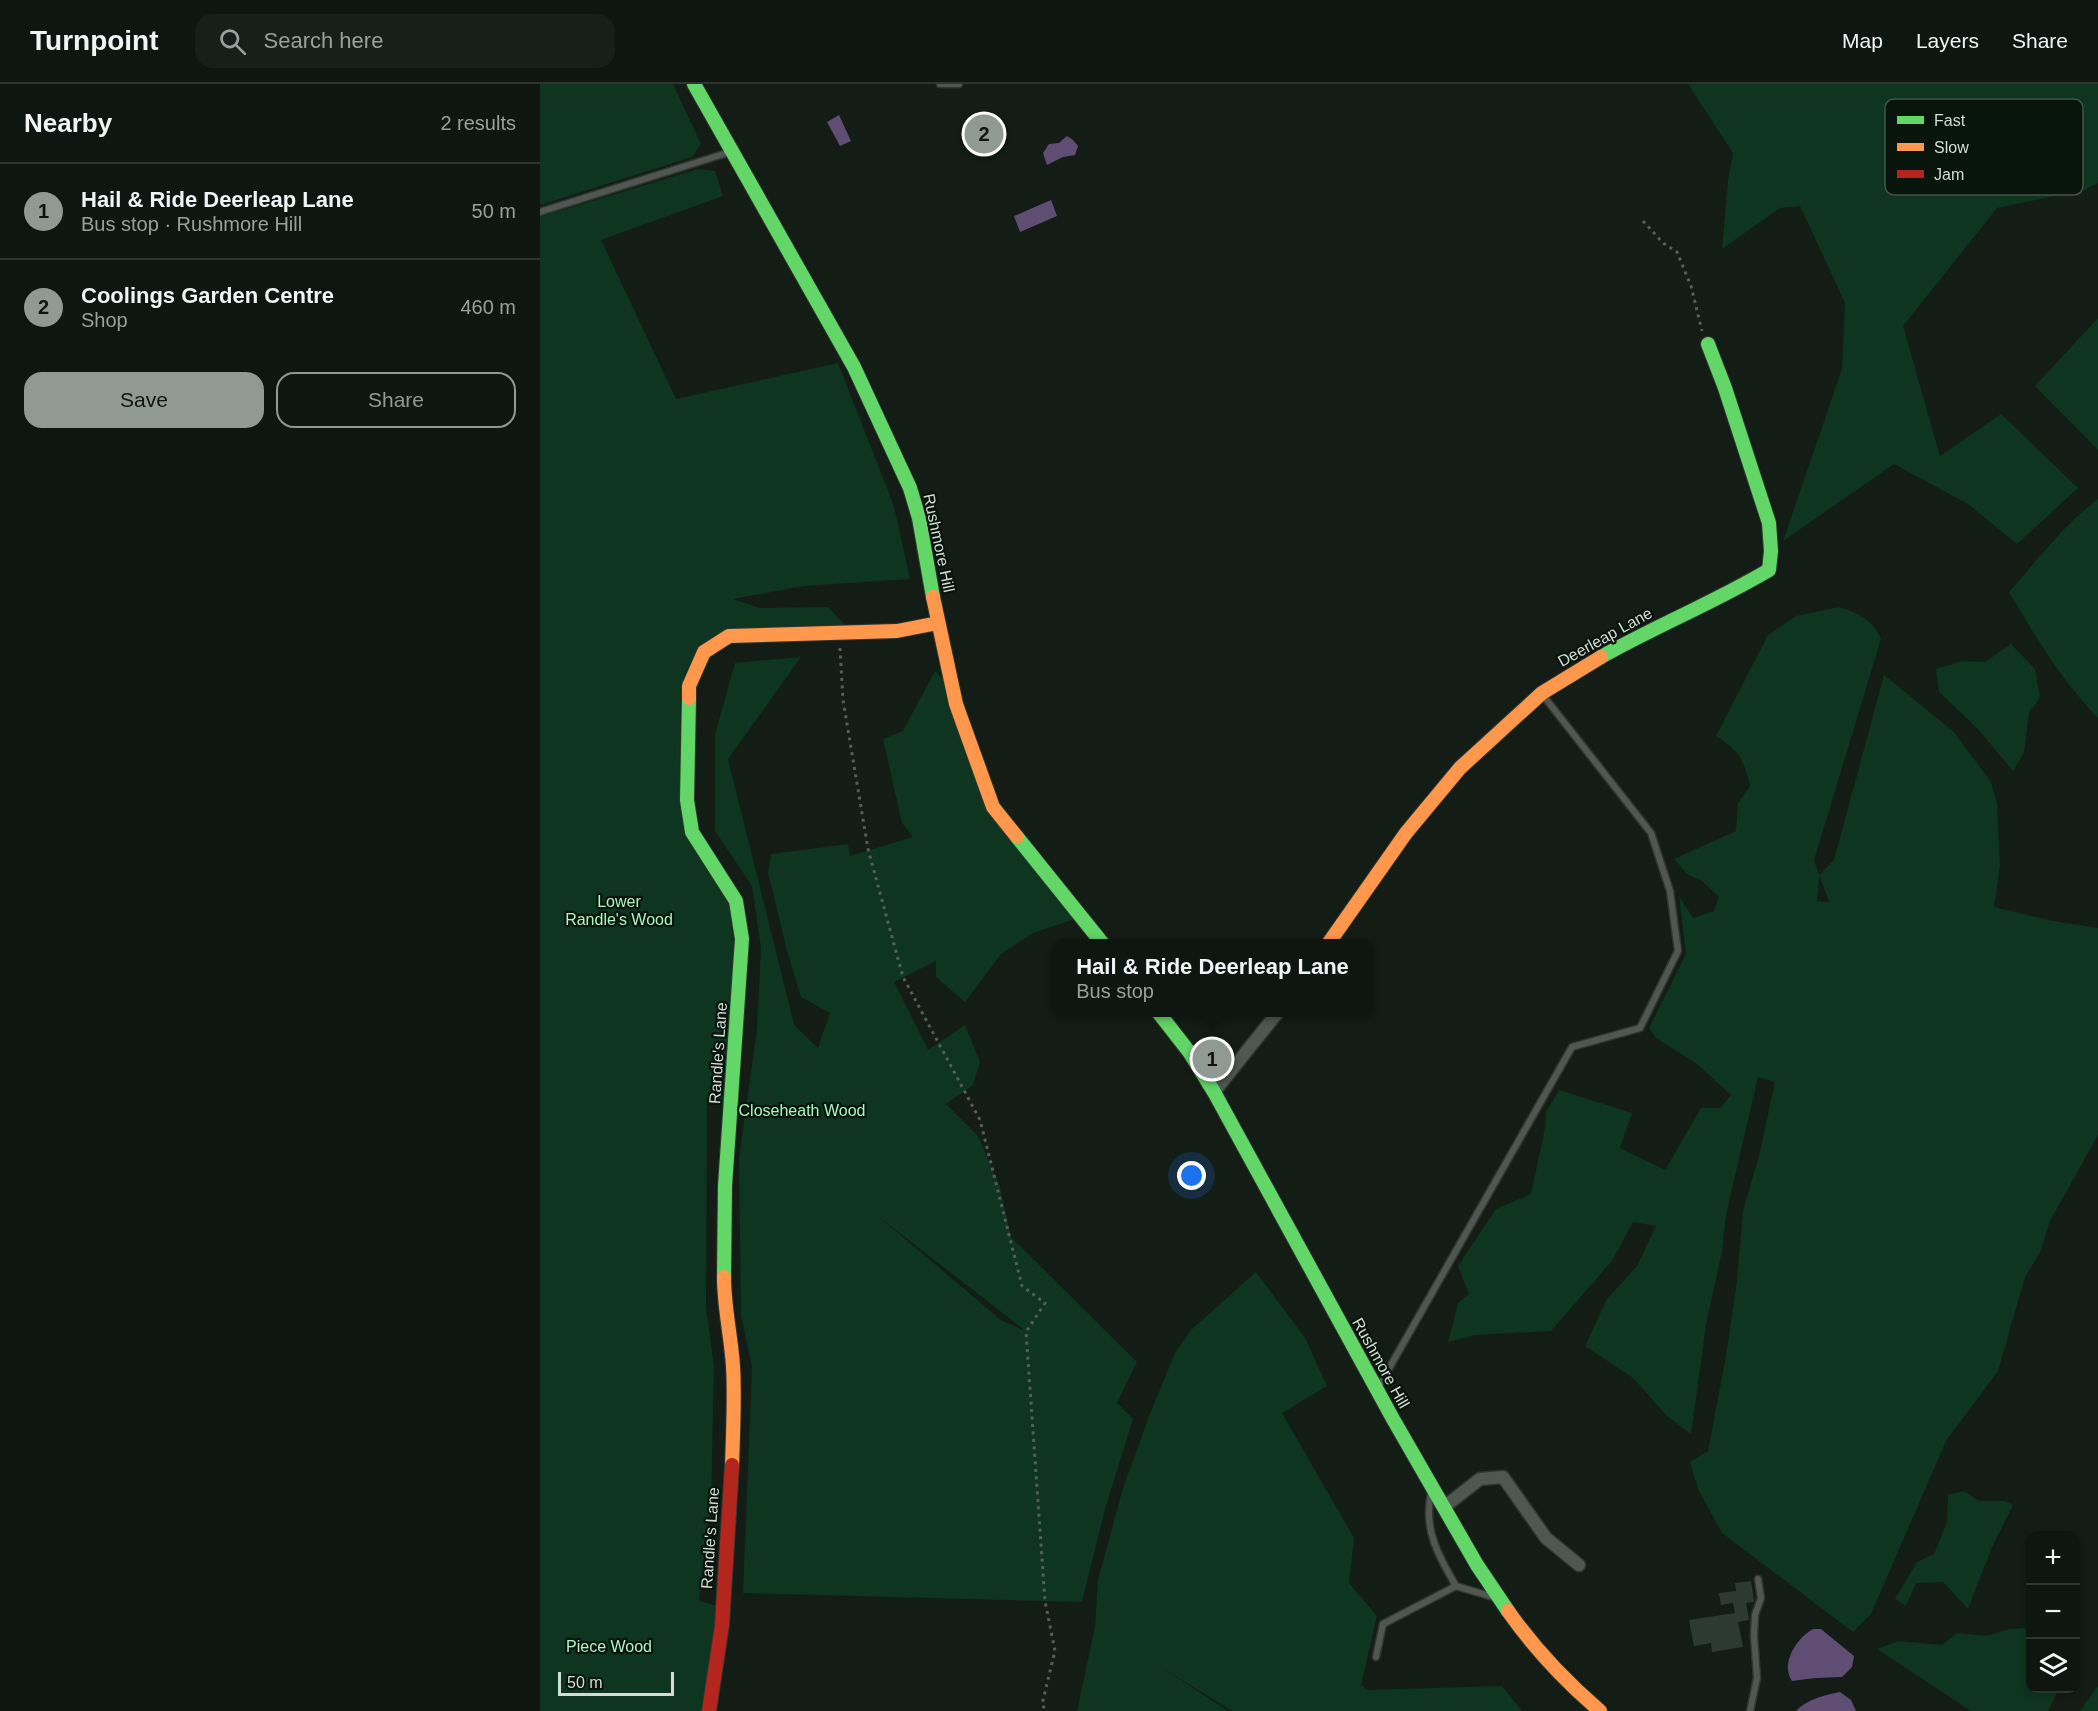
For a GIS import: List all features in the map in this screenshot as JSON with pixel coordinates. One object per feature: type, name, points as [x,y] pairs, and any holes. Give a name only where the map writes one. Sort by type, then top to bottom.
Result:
[{"type":"street","name":"Rushmore Hill","points":[[694,84],[854,367],[910,489],[919,518],[938,623],[956,704],[993,807],[1099,939]]},
{"type":"street","name":"Deerleap Lane","points":[[1332,939],[1406,833],[1460,768],[1542,693],[1647,631],[1737,589],[1769,570],[1771,551],[1769,523],[1725,388],[1707,344]]},
{"type":"street","name":"Randle's Lane","points":[[710,1711],[722,1625],[734,1424],[733,1366],[724,1294],[725,1186],[742,939],[736,901],[693,832],[687,800],[689,686],[704,652],[729,636],[897,631],[938,623]]},
{"type":"street","name":"Rushmore Hill","points":[[1162,1017],[1190,1053],[1214,1092],[1376,1390],[1507,1612],[1573,1690],[1600,1711]]},
{"type":"street","points":[[1214,1092],[1274,1017]]},
{"type":"street","points":[[1444,1507],[1480,1479],[1503,1478],[1546,1538],[1579,1565]]},
{"type":"lane","points":[[940,84],[958,84]]},
{"type":"lane","points":[[540,212],[731,152]]},
{"type":"lane","points":[[1376,1390],[1572,1047],[1640,1028],[1678,951],[1670,891],[1651,833],[1542,693]]},
{"type":"lane","points":[[1432,1487],[1428,1520],[1437,1550],[1456,1586]]},
{"type":"lane","points":[[1750,1711],[1757,1678],[1754,1636],[1755,1615],[1761,1598],[1758,1579]]},
{"type":"lane","points":[[1376,1657],[1383,1624],[1456,1586],[1500,1599]]},
{"type":"path","points":[[1643,221],[1664,243],[1677,252],[1691,286],[1707,344]]},
{"type":"path","points":[[839,632],[843,700],[868,849],[903,977],[980,1120],[1022,1286],[1045,1303],[1026,1332],[1044,1601],[1055,1651],[1042,1704],[1046,1711]]},
{"type":"green space","points":[[540,84],[673,84],[701,144],[692,157],[540,205]]},
{"type":"green space","points":[[1688,84],[2098,84],[2098,183],[2083,190],[2083,99],[1885,99],[1885,195],[2060,195],[1997,208],[1903,326],[1940,456],[2001,414],[2078,488],[2017,544],[1968,504],[1894,464],[1783,541],[1842,369],[1845,303],[1800,206],[1780,208],[1722,249],[1728,180],[1733,153]]},
{"type":"green space","points":[[698,169],[715,171],[723,196],[601,240],[676,399],[838,363],[894,506],[910,579],[804,586],[733,599],[760,608],[828,607],[845,625],[699,646],[681,683],[679,799],[729,905],[734,947],[723,1105],[707,1104],[706,1307],[714,1366],[711,1501],[699,1601],[729,1609],[717,1711],[540,1711],[540,217]]},
{"type":"green space","points":[[2098,318],[2098,450],[2035,386]]},
{"type":"green space","points":[[2098,499],[2098,718],[2061,673],[2009,592],[2062,531]]},
{"type":"green space","points":[[1839,607],[1864,618],[1874,627],[1881,639],[1814,860],[1819,875],[1834,860],[1884,675],[1954,732],[1991,782],[1997,804],[2000,866],[1994,907],[2053,921],[2098,928],[2098,1135],[2050,1221],[2040,1253],[2025,1277],[1998,1371],[1946,1441],[1871,1614],[1853,1632],[1722,1533],[1698,1489],[1690,1462],[1708,1451],[1727,1350],[1737,1280],[1743,1211],[1760,1152],[1775,1082],[1758,1077],[1726,1215],[1722,1251],[1706,1325],[1691,1434],[1667,1416],[1633,1378],[1585,1346],[1607,1299],[1637,1266],[1656,1226],[1633,1222],[1612,1261],[1551,1331],[1475,1335],[1448,1342],[1458,1303],[1469,1294],[1458,1266],[1496,1209],[1531,1194],[1545,1128],[1546,1112],[1559,1090],[1632,1113],[1620,1148],[1665,1170],[1701,1108],[1720,1108],[1731,1095],[1697,1064],[1656,1038],[1649,1028],[1686,954],[1679,896],[1693,918],[1714,911],[1719,897],[1702,881],[1687,874],[1674,859],[1736,831],[1738,803],[1750,786],[1739,756],[1716,736],[1768,635],[1796,616]],"holes":[[[1820,877],[1829,902],[1817,901]]]},
{"type":"green space","points":[[2011,644],[2035,669],[2040,698],[2029,712],[2024,753],[2013,771],[1977,728],[1939,692],[1936,669],[1962,661],[1985,662]]},
{"type":"green space","name":"Closeheath Wood","points":[[801,657],[728,759],[794,1025],[818,1048],[830,1013],[801,997],[768,873],[771,854],[848,844],[850,856],[913,837],[902,823],[883,739],[903,731],[935,671],[945,681],[991,813],[1075,919],[1033,933],[1001,954],[965,1002],[936,977],[936,961],[894,982],[928,1050],[965,1025],[980,1062],[973,1085],[946,1104],[978,1136],[1000,1187],[1011,1237],[1137,1362],[1117,1403],[1133,1419],[1106,1506],[1082,1602],[743,1593],[752,1367],[741,1315],[739,1158],[757,1029],[761,948],[752,886],[715,831],[715,734],[735,663]],"holes":[[[879,1217],[1023,1329],[1001,1320]]]},
{"type":"green space","points":[[1256,1272],[1305,1338],[1327,1386],[1282,1413],[1354,1538],[1349,1583],[1377,1616],[1361,1685],[1367,1690],[1502,1686],[1522,1711],[1232,1711],[1161,1667],[1228,1711],[1077,1711],[1095,1627],[1098,1580],[1123,1488],[1149,1416],[1175,1353],[1191,1330]]},
{"type":"green space","points":[[1964,1491],[1979,1501],[2005,1501],[2013,1505],[1992,1547],[1968,1609],[1943,1582],[1916,1583],[1906,1606],[1895,1599],[1917,1562],[1934,1554],[1947,1522],[1948,1495]]},
{"type":"green space","points":[[2025,1628],[2026,1631],[2026,1693],[2057,1693],[2048,1711],[1971,1711],[1877,1649],[1898,1641],[1942,1645],[1957,1633],[1987,1636],[2009,1629]]},
{"type":"green space","points":[[2098,1686],[2098,1711],[2080,1711]]},
{"type":"shaded area","points":[[839,115],[851,141],[840,146],[827,122]]},
{"type":"shaded area","points":[[1067,136],[1078,146],[1075,155],[1063,157],[1047,165],[1043,153],[1049,144],[1059,143]]},
{"type":"shaded area","points":[[1051,200],[1057,216],[1020,232],[1014,216]]},
{"type":"shaded area","points":[[1813,1629],[1821,1629],[1854,1656],[1852,1667],[1842,1677],[1792,1681],[1788,1667],[1789,1659],[1801,1638]]},
{"type":"shaded area","points":[[1840,1692],[1851,1700],[1856,1711],[1796,1711],[1822,1696]]},
{"type":"building","points":[[1751,1581],[1754,1602],[1746,1603],[1749,1620],[1738,1622],[1743,1647],[1712,1652],[1711,1643],[1694,1646],[1689,1620],[1735,1613],[1733,1603],[1721,1605],[1719,1593],[1736,1591],[1735,1583]]},
{"type":"traffic: fast","points":[[694,84],[854,367],[910,488],[919,518],[933,597]]},
{"type":"traffic: fast","points":[[1601,657],[1769,570],[1771,551],[1769,523],[1725,388],[1708,344]]},
{"type":"traffic: fast","points":[[689,698],[687,800],[692,832],[736,901],[742,939],[725,1186],[724,1277]]},
{"type":"traffic: fast","points":[[1017,837],[1099,939]]},
{"type":"traffic: fast","points":[[1162,1017],[1190,1053],[1214,1092],[1393,1419],[1477,1565],[1508,1611]]},
{"type":"traffic: slow","points":[[933,597],[956,704],[993,807],[1017,837]]},
{"type":"traffic: slow","points":[[689,698],[689,686],[704,652],[729,636],[897,631],[938,623]]},
{"type":"traffic: slow","points":[[1332,939],[1406,833],[1460,768],[1542,693],[1601,657]]},
{"type":"traffic: slow","points":[[724,1277],[734,1378],[732,1465]]},
{"type":"traffic: slow","points":[[1508,1611],[1551,1664],[1600,1711]]},
{"type":"traffic: jam","points":[[709,1711],[722,1625],[732,1465]]},
{"type":"place","name":"Coolings Garden Centre","points":[[984,134]]},
{"type":"place","name":"Hail & Ride Deerleap Lane","points":[[1212,1059]]},
{"type":"park label","name":"Lower Randle's Wood","points":[[619,910]]},
{"type":"park label","name":"Piece Wood","points":[[609,1646]]}]
